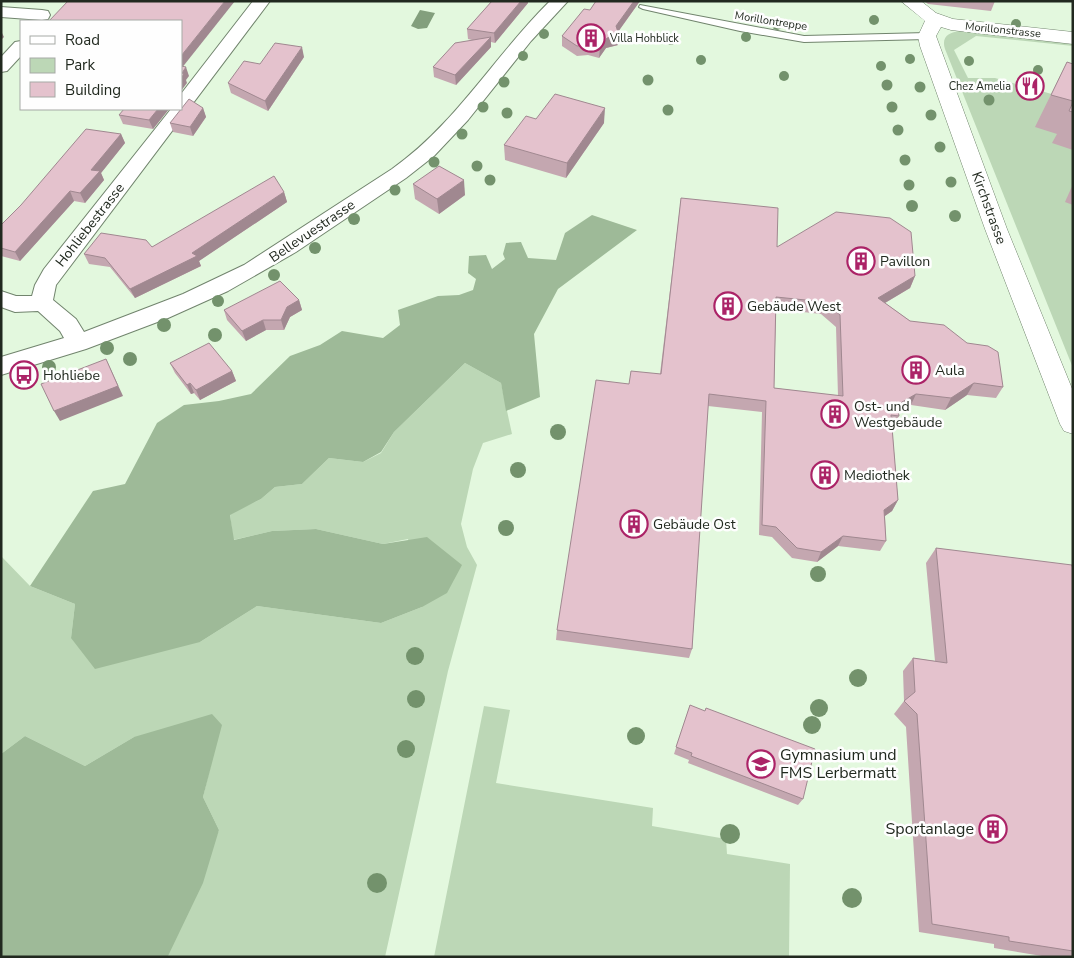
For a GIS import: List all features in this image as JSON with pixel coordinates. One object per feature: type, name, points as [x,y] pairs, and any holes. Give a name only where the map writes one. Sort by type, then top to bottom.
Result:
[{"type":"street","name":"Hohliebestrasse","points":[[182,107],[262,1]]},
{"type":"street","name":"Bellevuestrasse","points":[[1,366],[78,343],[162,313],[252,270],[283,251],[426,153],[454,124],[536,25],[560,1]]},
{"type":"street","points":[[910,1],[921,11],[931,28]]},
{"type":"street","points":[[1,12],[44,14]]},
{"type":"street","name":"Morillonstrasse","points":[[931,28],[956,25],[1073,38]]},
{"type":"street","name":"Kirchstrasse","points":[[931,28],[996,229],[1073,424]]},
{"type":"street","points":[[1,67],[20,47]]},
{"type":"street","name":"Hohliebestrasse","points":[[43,303],[41,294],[52,274],[179,110]]},
{"type":"street","points":[[1,299],[15,304],[43,303],[51,313],[68,326],[78,343]]},
{"type":"lane","name":"Morillontreppe","points":[[643,8],[804,39],[931,28]]},
{"type":"green space","points":[[960,31],[1073,43],[1073,46],[976,36],[954,50],[968,78],[995,78],[1073,100],[1073,368],[945,49],[945,38],[952,33]]},
{"type":"green space","points":[[465,363],[501,383],[512,434],[483,443],[473,469],[461,524],[467,547],[477,565],[448,671],[385,957],[166,957],[219,830],[203,797],[211,764],[134,737],[85,766],[25,736],[1,754],[1,556],[30,586],[75,604],[71,638],[200,642],[257,606],[381,623],[422,607],[408,539],[383,544],[316,529],[272,531],[233,540],[230,514],[261,499],[275,487],[302,484],[329,458],[363,462],[381,453],[394,432]]},
{"type":"green space","points":[[484,706],[510,710],[496,783],[653,808],[652,826],[726,839],[727,854],[790,864],[789,957],[434,957]]},
{"type":"shaded area","points":[[420,10],[435,13],[427,28],[418,29],[411,26]]},
{"type":"shaded area","points":[[592,215],[637,230],[558,289],[534,334],[540,397],[506,411],[501,383],[465,363],[394,432],[381,452],[363,462],[329,458],[302,484],[275,487],[261,499],[230,515],[234,540],[272,531],[316,529],[383,544],[427,537],[462,565],[447,593],[422,607],[381,623],[257,606],[200,642],[95,669],[71,638],[75,604],[30,586],[93,491],[125,484],[157,423],[184,405],[219,401],[251,394],[290,356],[320,345],[342,331],[383,338],[400,325],[398,310],[438,296],[459,295],[473,290],[476,279],[468,273],[469,256],[486,255],[492,269],[505,259],[503,254],[506,243],[521,242],[528,258],[556,260],[565,233]]},
{"type":"shaded area","points":[[212,714],[222,725],[203,797],[219,830],[203,883],[168,956],[1,957],[1,754],[25,736],[85,766],[134,737]]},
{"type":"building","points":[[68,1],[225,1],[182,55],[182,20],[50,20]]},
{"type":"building","points":[[492,1],[521,1],[494,33],[467,29]]},
{"type":"building","points":[[596,1],[634,1],[616,26],[619,35],[607,38],[600,48],[589,45],[577,46],[562,36],[584,9],[590,10]]},
{"type":"building","points":[[491,37],[455,75],[433,67],[455,43]]},
{"type":"building","points":[[275,43],[302,47],[265,101],[228,83],[244,61],[260,64]]},
{"type":"building","points":[[1067,62],[1073,64],[1073,101],[1051,95]]},
{"type":"building","points":[[555,94],[605,108],[567,163],[504,145],[526,116],[536,119]]},
{"type":"building","points":[[189,99],[203,108],[190,127],[170,123]]},
{"type":"building","points":[[1073,102],[1073,112],[1069,111]]},
{"type":"building","points":[[123,110],[157,110],[149,120],[119,115]]},
{"type":"building","points":[[86,129],[121,134],[91,170],[100,171],[80,193],[70,191],[15,252],[1,248],[1,225],[21,205]]},
{"type":"building","points":[[439,166],[464,180],[437,199],[413,184]]},
{"type":"building","points":[[274,176],[284,192],[192,253],[197,256],[130,289],[105,258],[84,254],[101,233],[146,240],[152,247]]},
{"type":"building","points":[[681,198],[778,208],[777,247],[836,212],[890,218],[911,232],[915,276],[878,298],[910,321],[944,325],[967,343],[988,346],[998,352],[1003,387],[974,383],[951,398],[916,394],[897,405],[899,416],[891,415],[898,500],[884,510],[886,541],[843,536],[821,552],[797,548],[776,527],[762,525],[766,401],[709,394],[692,649],[557,630],[596,380],[629,384],[631,371],[661,374]],"holes":[[[776,297],[825,302],[840,315],[843,396],[774,388]]]},
{"type":"building","points":[[280,281],[299,300],[287,307],[281,320],[263,320],[242,331],[224,310]]},
{"type":"building","points":[[209,343],[232,371],[196,390],[190,383],[187,385],[170,363]]},
{"type":"building","points":[[106,359],[118,386],[54,411],[41,384]]},
{"type":"building","name":"Sportanlage","points":[[936,548],[1072,565],[1073,951],[1009,941],[1009,937],[932,924],[917,714],[904,701],[915,692],[913,658],[947,663]]},
{"type":"building","points":[[690,705],[705,711],[706,708],[815,749],[803,799],[691,756],[692,753],[676,747]]},
{"type":"place","name":"Villa Hohblick","points":[[591,38]]},
{"type":"place","name":"Chez Amelia","points":[[1030,86]]},
{"type":"place","name":"Pavillon","points":[[861,261]]},
{"type":"place","name":"Gebäude West","points":[[728,306]]},
{"type":"place","name":"Aula","points":[[916,370]]},
{"type":"place","name":"Hohliebe","points":[[24,375]]},
{"type":"place","name":"Ost- und Westgebäude","points":[[835,414]]},
{"type":"place","name":"Mediothek","points":[[825,475]]},
{"type":"place","name":"Gebäude Ost","points":[[634,524]]},
{"type":"place","name":"Gymnasium und FMS Lerbermatt","points":[[761,764]]},
{"type":"place","name":"Sportanlage","points":[[993,829]]}]
